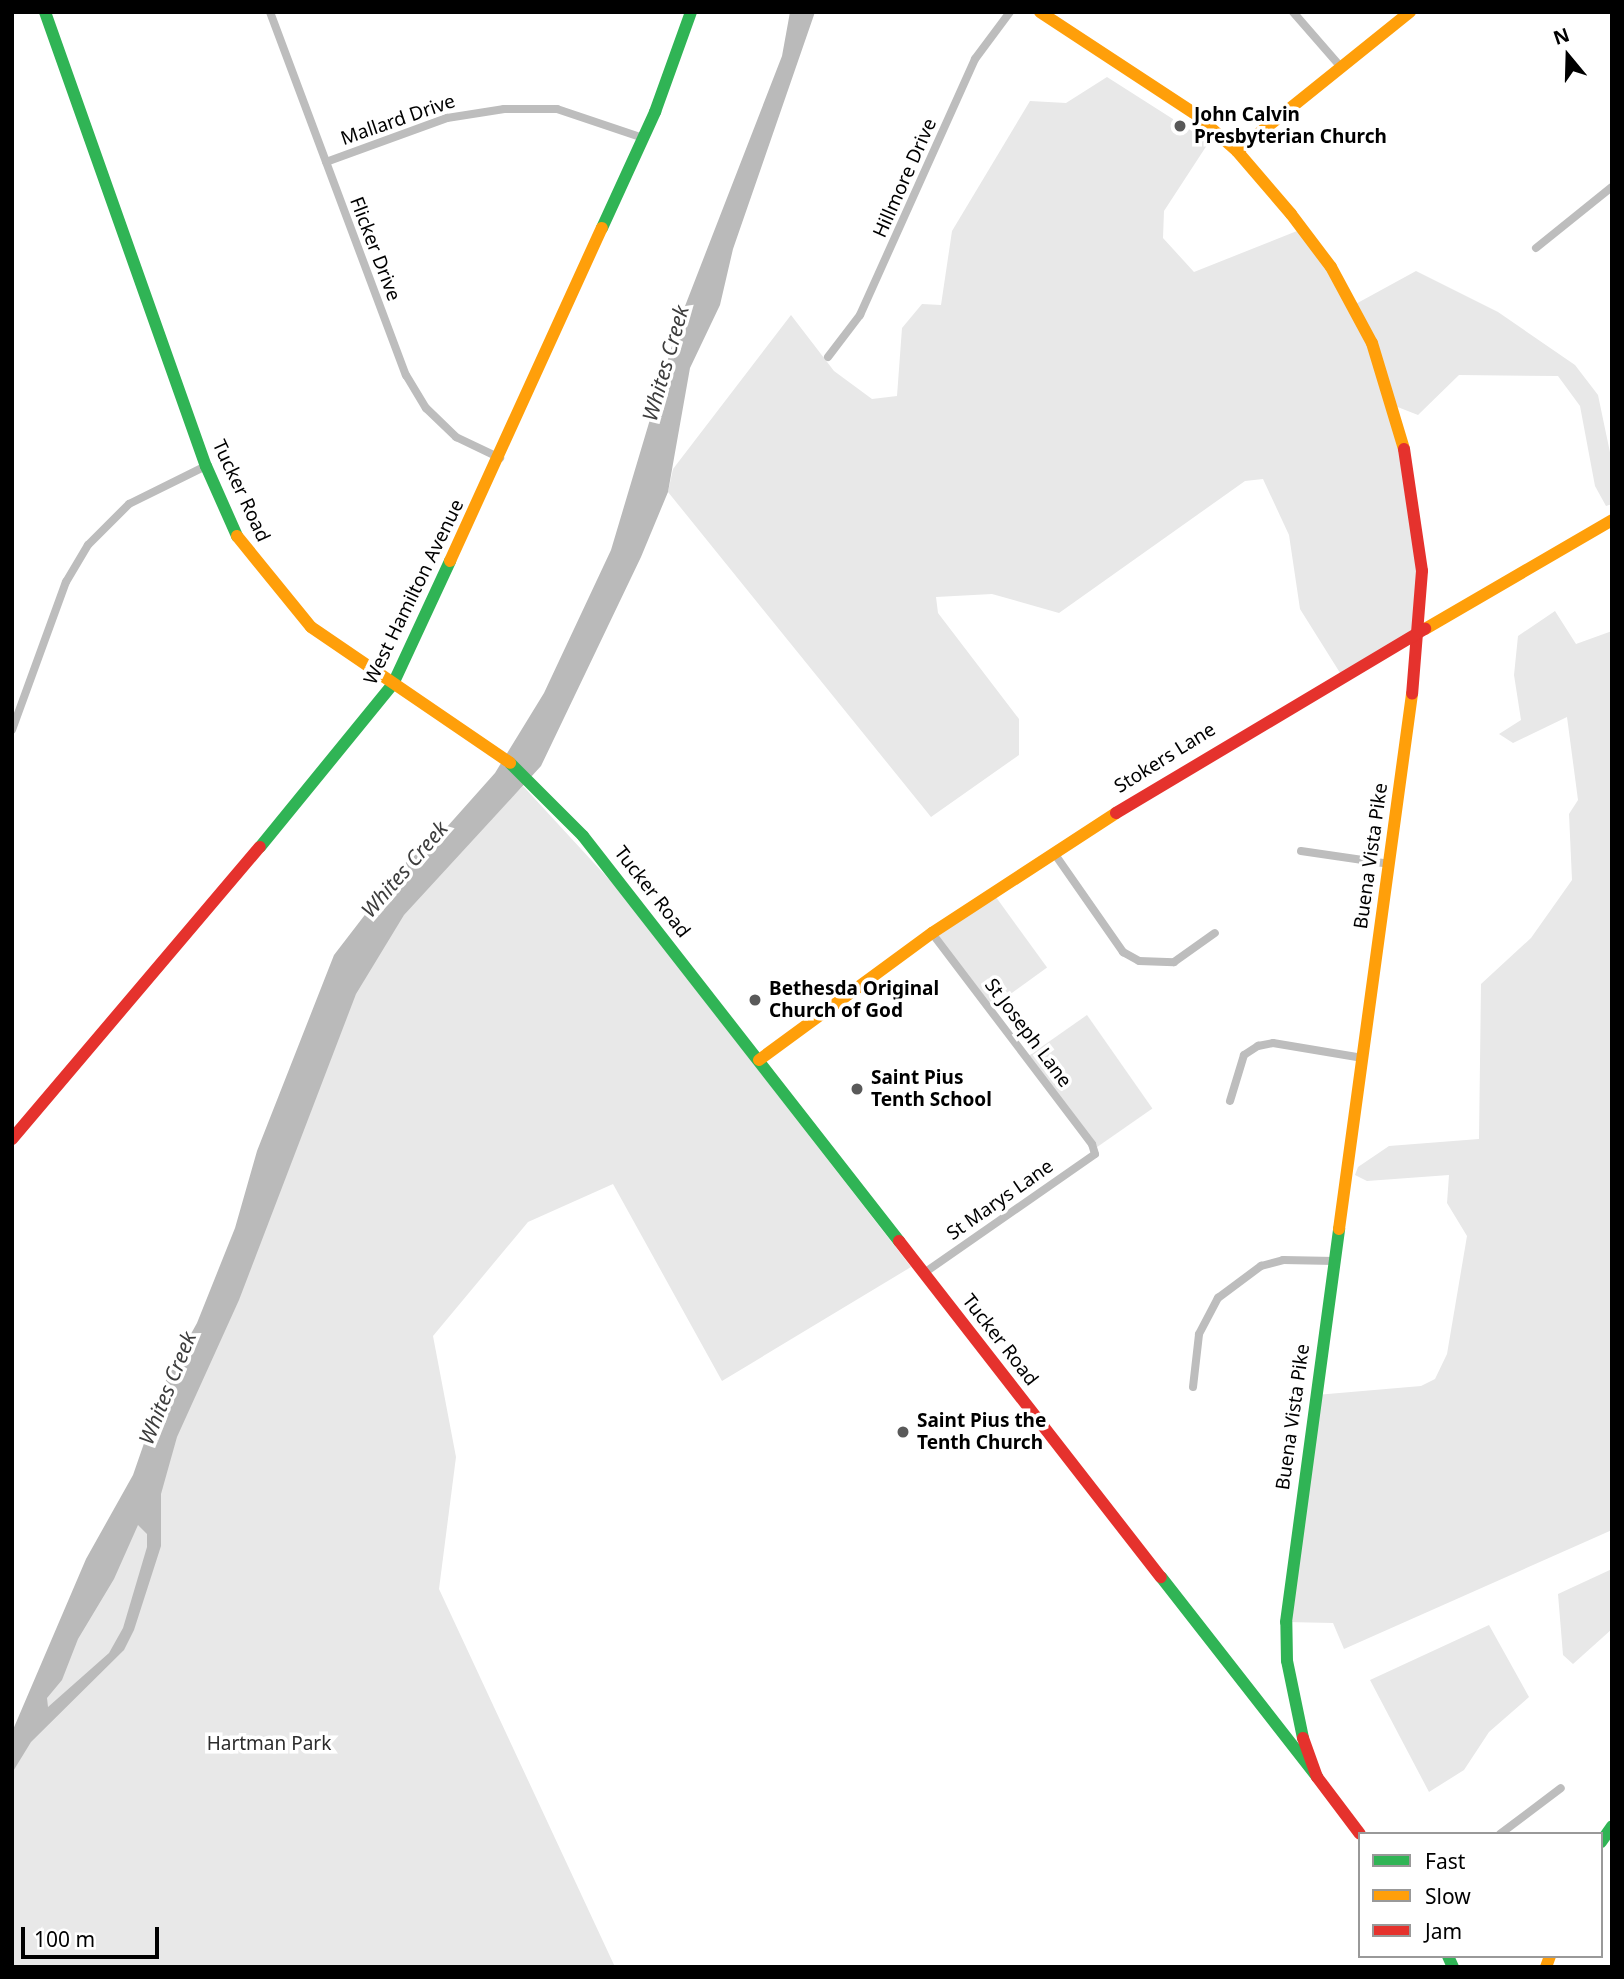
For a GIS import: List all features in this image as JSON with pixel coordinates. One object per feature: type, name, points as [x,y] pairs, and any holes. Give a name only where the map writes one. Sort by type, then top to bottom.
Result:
[{"type":"street","name":"Tucker Road","points":[[45,12],[206,466],[241,545],[269,581],[312,627],[393,684],[492,747],[538,786],[583,836],[1317,1777]]},
{"type":"street","name":"Flicker Drive","points":[[270,12],[406,375],[426,408],[456,437],[500,458]]},
{"type":"street","name":"West Hamilton Avenue","points":[[12,1139],[335,760],[393,684],[500,458],[643,138],[691,12]]},
{"type":"street","name":"Hillmore Drive","points":[[828,356],[860,315],[975,59],[1010,12]]},
{"type":"street","name":"Buena Vista Pike","points":[[1040,12],[1195,114],[1237,151],[1331,267],[1372,343],[1411,471],[1422,571],[1420,634],[1286,1622],[1292,1696],[1317,1777],[1358,1832]]},
{"type":"street","points":[[1293,12],[1341,67]]},
{"type":"street","points":[[1237,151],[1410,12]]},
{"type":"street","name":"Mallard Drive","points":[[326,162],[447,118],[504,109],[557,109],[643,138]]},
{"type":"street","points":[[1536,248],[1612,187]]},
{"type":"street","points":[[12,730],[65,582],[88,545],[129,504],[206,466]]},
{"type":"street","name":"Stokers Lane","points":[[759,1060],[932,933],[1240,733],[1420,634],[1612,520]]},
{"type":"street","points":[[1301,850],[1390,864]]},
{"type":"street","points":[[1054,853],[1124,952],[1139,961],[1174,962],[1215,933]]},
{"type":"street","name":"St Joseph Lane","points":[[932,933],[1092,1144],[1095,1154]]},
{"type":"street","points":[[1230,1101],[1240,1063],[1258,1046],[1273,1043],[1363,1058]]},
{"type":"street","name":"St Marys Lane","points":[[924,1273],[1095,1154]]},
{"type":"street","points":[[1193,1387],[1199,1334],[1217,1298],[1261,1266],[1283,1260],[1335,1261]]},
{"type":"street","points":[[1503,1832],[1561,1788]]},
{"type":"green space","points":[[1107,77],[1209,142],[1164,211],[1163,238],[1194,272],[1302,229],[1352,306],[1416,271],[1498,312],[1575,365],[1598,395],[1612,462],[1612,504],[1606,506],[1595,486],[1580,406],[1558,376],[1459,375],[1418,415],[1395,406],[1411,471],[1420,634],[1342,676],[1300,609],[1289,535],[1263,479],[1245,481],[1059,613],[992,594],[936,597],[938,613],[1019,719],[1019,755],[931,817],[668,492],[673,469],[791,315],[834,371],[872,399],[897,396],[902,328],[922,304],[941,305],[952,231],[1030,101],[1066,103]]},
{"type":"green space","points":[[1555,611],[1576,644],[1612,631],[1612,1530],[1344,1649],[1333,1623],[1286,1622],[1316,1395],[1421,1386],[1435,1379],[1447,1354],[1467,1236],[1447,1203],[1449,1175],[1367,1181],[1355,1175],[1358,1167],[1389,1146],[1479,1139],[1481,984],[1531,938],[1572,880],[1569,814],[1578,800],[1567,717],[1513,743],[1499,734],[1521,720],[1514,675],[1518,636]]},
{"type":"green space","name":"Hartman Park","points":[[523,786],[617,888],[911,1267],[722,1381],[613,1184],[528,1222],[433,1336],[456,1457],[439,1589],[615,1967],[12,1967],[12,1758],[288,1120],[390,925]]},
{"type":"green space","points":[[993,893],[1047,967],[988,1010],[934,936]]},
{"type":"green space","points":[[1087,1015],[1152,1108],[1092,1151],[1026,1057]]},
{"type":"green space","points":[[1612,1569],[1612,1629],[1573,1664],[1563,1655],[1558,1594]]},
{"type":"green space","points":[[1489,1625],[1529,1697],[1489,1732],[1464,1770],[1429,1792],[1370,1680]]},
{"type":"water","name":"Whites Creek","points":[[790,12],[815,12],[733,249],[720,305],[690,368],[668,492],[641,557],[541,766],[404,915],[356,994],[239,1300],[177,1437],[161,1494],[161,1546],[134,1630],[124,1650],[31,1742],[12,1773],[12,1732],[86,1559],[133,1475],[167,1377],[197,1323],[235,1228],[257,1151],[334,955],[404,864],[438,837],[495,773],[544,693],[611,550],[680,319],[782,56]],"holes":[[[138,1525],[147,1534],[147,1547],[123,1628],[109,1653],[48,1707],[47,1698],[62,1680],[78,1639],[114,1579]]]},
{"type":"traffic: fast","points":[[45,12],[206,466],[237,536]]},
{"type":"traffic: fast","points":[[602,228],[655,112],[691,12]]},
{"type":"traffic: fast","points":[[260,847],[393,684],[450,561]]},
{"type":"traffic: fast","points":[[510,763],[583,836],[899,1241]]},
{"type":"traffic: fast","points":[[1303,1738],[1287,1661],[1286,1622],[1339,1229]]},
{"type":"traffic: fast","points":[[1161,1577],[1317,1777]]},
{"type":"traffic: fast","points":[[1603,1839],[1612,1826]]},
{"type":"traffic: fast","points":[[1449,1958],[1453,1967]]},
{"type":"traffic: slow","points":[[1040,12],[1195,114],[1237,151],[1291,214],[1331,267],[1372,343],[1404,449]]},
{"type":"traffic: slow","points":[[1237,151],[1410,12]]},
{"type":"traffic: slow","points":[[450,561],[602,228]]},
{"type":"traffic: slow","points":[[1425,629],[1612,520]]},
{"type":"traffic: slow","points":[[237,536],[311,627],[510,763]]},
{"type":"traffic: slow","points":[[1339,1229],[1412,694]]},
{"type":"traffic: slow","points":[[759,1060],[932,933],[1116,813]]},
{"type":"traffic: slow","points":[[1546,1967],[1549,1958]]},
{"type":"traffic: jam","points":[[1404,449],[1422,571],[1412,694]]},
{"type":"traffic: jam","points":[[1116,813],[1425,629]]},
{"type":"traffic: jam","points":[[12,1139],[260,847]]},
{"type":"traffic: jam","points":[[899,1241],[1161,1577]]},
{"type":"traffic: jam","points":[[1303,1738],[1317,1777],[1358,1832]]},
{"type":"place","name":"John Calvin Presbyterian Church","points":[[1180,126]]},
{"type":"place","name":"Bethesda Original Church of God","points":[[755,1000]]},
{"type":"place","name":"Saint Pius Tenth School","points":[[857,1089]]},
{"type":"place","name":"Saint Pius the Tenth Church","points":[[903,1432]]}]
